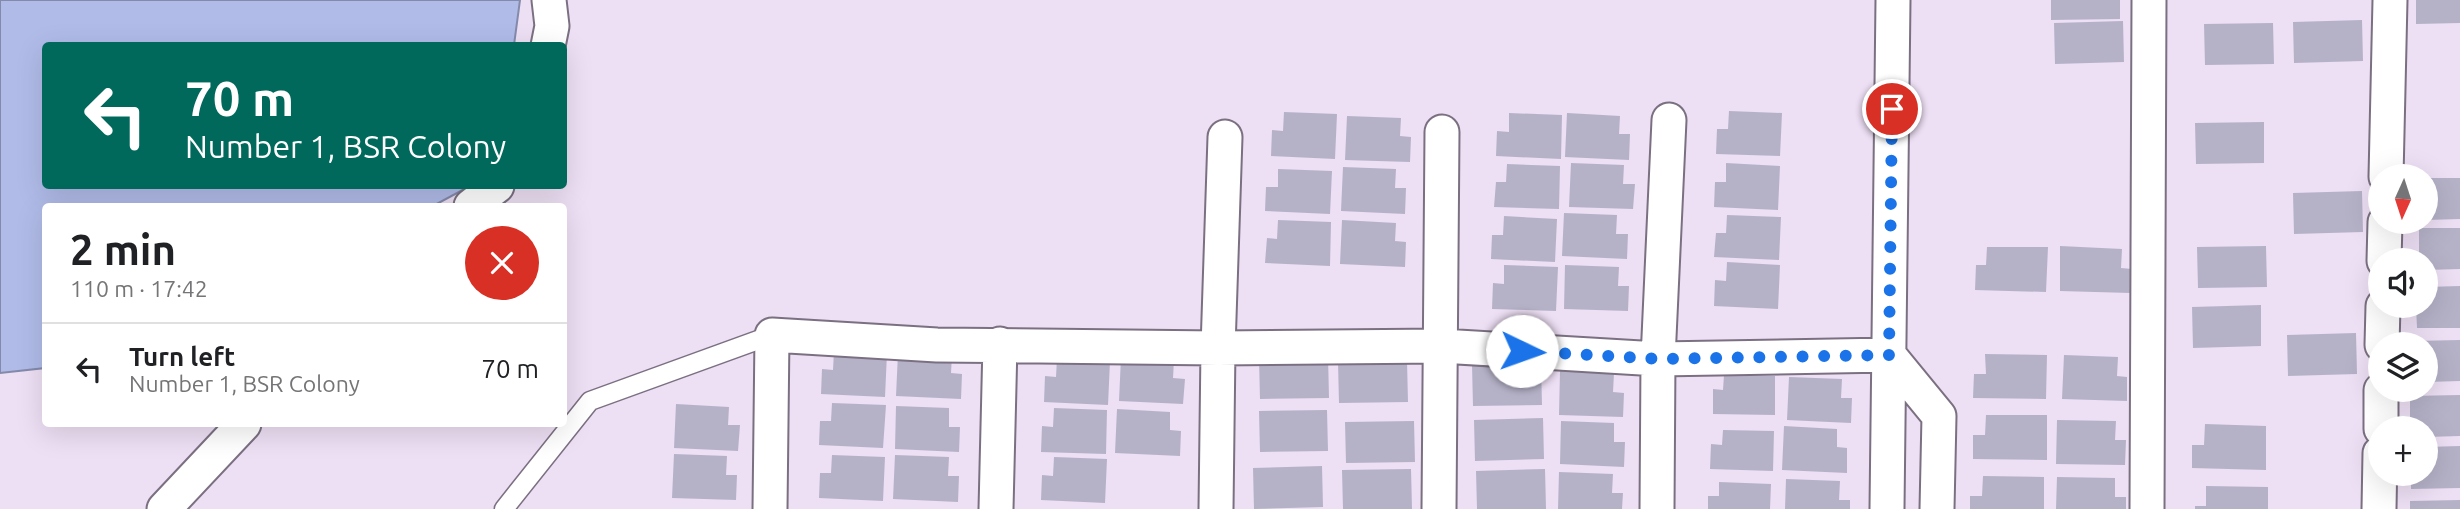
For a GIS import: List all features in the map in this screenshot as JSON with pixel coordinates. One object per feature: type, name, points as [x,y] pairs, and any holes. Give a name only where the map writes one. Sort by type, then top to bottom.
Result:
[{"type":"street","points":[[549,0],[552,26],[549,42]]},
{"type":"street","points":[[1886,509],[1893,0]]},
{"type":"street","points":[[2147,509],[2149,0]]},
{"type":"street","points":[[2386,164],[2390,0]]},
{"type":"street","points":[[1657,509],[1658,359],[1669,120]]},
{"type":"street","points":[[1439,509],[1442,132]]},
{"type":"street","points":[[1216,509],[1225,137]]},
{"type":"street","points":[[475,203],[492,189]]},
{"type":"street","points":[[770,509],[772,335],[937,345],[1218,348],[1441,346],[1658,359],[1889,355]]},
{"type":"street","points":[[996,509],[1000,344]]},
{"type":"street","points":[[1889,355],[1939,416],[1937,509]]},
{"type":"street","points":[[164,509],[241,427]]},
{"type":"street","points":[[2379,486],[2379,509]]},
{"type":"lane","points":[[505,509],[590,401],[772,335]]},
{"type":"water","points":[[0,0],[520,0],[514,42],[42,42],[42,189],[464,189],[439,203],[42,203],[42,368],[0,373]]},
{"type":"building","points":[[2051,0],[2120,0],[2120,19],[2051,20]]},
{"type":"building","points":[[2416,0],[2460,0],[2460,23],[2416,24]]},
{"type":"building","points":[[2362,20],[2363,61],[2294,63],[2293,22]]},
{"type":"building","points":[[2123,21],[2124,62],[2055,64],[2054,23]]},
{"type":"building","points":[[2273,23],[2274,64],[2205,65],[2204,24]]},
{"type":"building","points":[[1729,111],[1782,113],[1780,156],[1716,154],[1717,129],[1728,129]]},
{"type":"building","points":[[1284,112],[1337,114],[1335,159],[1271,156],[1272,130],[1283,131]]},
{"type":"building","points":[[1509,113],[1562,115],[1561,159],[1496,156],[1497,131],[1509,132]]},
{"type":"building","points":[[1567,113],[1620,116],[1619,134],[1630,134],[1629,160],[1565,157]]},
{"type":"building","points":[[1347,116],[1401,118],[1400,136],[1411,137],[1410,162],[1345,160]]},
{"type":"building","points":[[2264,122],[2264,163],[2196,164],[2195,123]]},
{"type":"building","points":[[1571,163],[1624,165],[1623,184],[1635,184],[1633,209],[1569,207]]},
{"type":"building","points":[[1726,163],[1780,166],[1778,210],[1714,207],[1715,182],[1726,182]]},
{"type":"building","points":[[1507,164],[1560,166],[1559,209],[1494,207],[1496,182],[1506,182]]},
{"type":"building","points":[[1343,167],[1396,169],[1395,188],[1406,188],[1405,214],[1341,211]]},
{"type":"building","points":[[1278,169],[1332,171],[1330,214],[1265,211],[1266,187],[1278,187]]},
{"type":"building","points":[[2438,178],[2460,178],[2460,219],[2438,220]]},
{"type":"building","points":[[2362,191],[2363,232],[2294,234],[2293,193]]},
{"type":"building","points":[[1564,213],[1617,215],[1616,234],[1628,234],[1627,259],[1562,256]]},
{"type":"building","points":[[1727,215],[1781,217],[1779,260],[1714,257],[1716,233],[1726,233]]},
{"type":"building","points":[[1504,216],[1557,219],[1555,262],[1491,259],[1492,235],[1503,235]]},
{"type":"building","points":[[1278,220],[1331,222],[1330,266],[1265,263],[1267,238],[1277,239]]},
{"type":"building","points":[[1342,220],[1396,223],[1395,241],[1406,242],[1405,267],[1340,264]]},
{"type":"building","points":[[2438,228],[2460,228],[2460,269],[2438,270],[2438,248],[2419,248],[2419,234],[2438,234]]},
{"type":"building","points":[[2060,246],[2122,249],[2121,268],[2132,269],[2131,293],[2060,291]]},
{"type":"building","points":[[2266,246],[2267,287],[2198,288],[2197,247]]},
{"type":"building","points":[[1987,247],[2048,247],[2046,292],[1975,290],[1976,265],[1986,265]]},
{"type":"building","points":[[1727,262],[1780,265],[1778,309],[1714,306],[1715,280],[1726,281]]},
{"type":"building","points":[[1504,265],[1558,267],[1556,311],[1492,309],[1493,283],[1504,284]]},
{"type":"building","points":[[1565,265],[1619,267],[1618,286],[1629,286],[1628,311],[1564,309]]},
{"type":"building","points":[[2460,286],[2460,328],[2417,328],[2417,318],[2438,318],[2438,287]]},
{"type":"building","points":[[2261,305],[2261,346],[2193,348],[2192,307]]},
{"type":"building","points":[[2356,333],[2357,374],[2288,376],[2287,335]]},
{"type":"building","points":[[2438,340],[2460,340],[2460,381],[2438,382]]},
{"type":"building","points":[[834,351],[887,353],[885,397],[821,394],[822,369],[833,370]]},
{"type":"building","points":[[898,353],[952,355],[951,373],[962,374],[961,399],[896,396]]},
{"type":"building","points":[[1985,354],[2047,355],[2046,399],[1973,398],[1974,374],[1986,374]]},
{"type":"building","points":[[2064,355],[2118,357],[2117,376],[2127,377],[2127,401],[2062,399]]},
{"type":"building","points":[[1328,356],[1329,398],[1260,399],[1259,358]]},
{"type":"building","points":[[1121,357],[1174,360],[1173,378],[1185,379],[1183,404],[1119,401]]},
{"type":"building","points":[[1057,358],[1110,361],[1108,405],[1044,402],[1045,376],[1056,377]]},
{"type":"building","points":[[1407,361],[1408,402],[1339,403],[1338,362]]},
{"type":"building","points":[[1541,364],[1542,405],[1473,406],[1472,365]]},
{"type":"building","points":[[1560,371],[1614,373],[1613,392],[1624,393],[1623,417],[1559,415]]},
{"type":"building","points":[[1724,375],[1775,376],[1775,415],[1713,414],[1713,389],[1723,390]]},
{"type":"building","points":[[1789,377],[1842,379],[1841,398],[1852,398],[1851,423],[1787,420]]},
{"type":"building","points":[[2438,395],[2460,395],[2460,436],[2438,437],[2438,416],[2410,416],[2410,402],[2438,402]]},
{"type":"building","points":[[832,403],[886,405],[883,448],[819,445],[820,421],[831,421]]},
{"type":"building","points":[[676,404],[729,407],[728,425],[740,425],[738,451],[674,448]]},
{"type":"building","points":[[896,406],[949,408],[949,427],[960,427],[959,452],[895,449]]},
{"type":"building","points":[[1054,408],[1107,410],[1106,454],[1041,452],[1042,426],[1053,427]]},
{"type":"building","points":[[1117,409],[1170,412],[1170,430],[1181,431],[1180,456],[1115,453]]},
{"type":"building","points":[[1327,410],[1328,451],[1260,452],[1259,411]]},
{"type":"building","points":[[1986,415],[2047,415],[2047,460],[1973,459],[1973,435],[1985,435]]},
{"type":"building","points":[[1543,418],[1544,459],[1475,461],[1474,420]]},
{"type":"building","points":[[2057,420],[2116,421],[2115,440],[2126,440],[2125,465],[2056,464]]},
{"type":"building","points":[[1414,421],[1415,462],[1346,463],[1345,422]]},
{"type":"building","points":[[1561,421],[1614,423],[1614,442],[1625,442],[1624,467],[1560,464]]},
{"type":"building","points":[[2205,424],[2266,426],[2266,470],[2192,468],[2192,445],[2204,445]]},
{"type":"building","points":[[1784,426],[1837,429],[1837,447],[1847,448],[1847,473],[1782,470]]},
{"type":"building","points":[[1723,430],[1774,431],[1773,471],[1710,469],[1711,444],[1722,445]]},
{"type":"building","points":[[2460,446],[2460,488],[2411,489],[2411,486],[2438,486],[2438,447]]},
{"type":"building","points":[[674,454],[727,456],[726,475],[737,475],[736,500],[672,498]]},
{"type":"building","points":[[832,455],[885,457],[883,501],[819,498],[820,473],[831,473]]},
{"type":"building","points":[[895,455],[949,457],[948,476],[959,476],[958,502],[893,499]]},
{"type":"building","points":[[1054,457],[1107,459],[1105,503],[1041,500],[1042,475],[1053,476]]},
{"type":"building","points":[[1322,466],[1323,507],[1254,509],[1253,468]]},
{"type":"building","points":[[1411,469],[1412,509],[1343,509],[1342,470]]},
{"type":"building","points":[[1545,469],[1546,509],[1477,509],[1476,471]]},
{"type":"building","points":[[1559,472],[1613,474],[1612,493],[1623,493],[1622,509],[1558,509]]},
{"type":"building","points":[[1983,476],[2044,477],[2044,509],[1970,509],[1970,496],[1982,496]]},
{"type":"building","points":[[2057,477],[2115,478],[2115,497],[2126,497],[2126,509],[2056,509]]},
{"type":"building","points":[[1786,479],[1840,481],[1839,500],[1850,500],[1850,509],[1785,509]]},
{"type":"building","points":[[1719,482],[1771,484],[1770,509],[1708,509],[1708,496],[1719,496]]},
{"type":"building","points":[[2206,486],[2268,487],[2268,509],[2195,509],[2195,506],[2206,506]]},
{"type":"building","points":[[2460,500],[2460,509],[2410,509],[2410,501]]},
{"type":"route","points":[[1522,351],[1658,359],[1889,355],[1892,109]]}]
